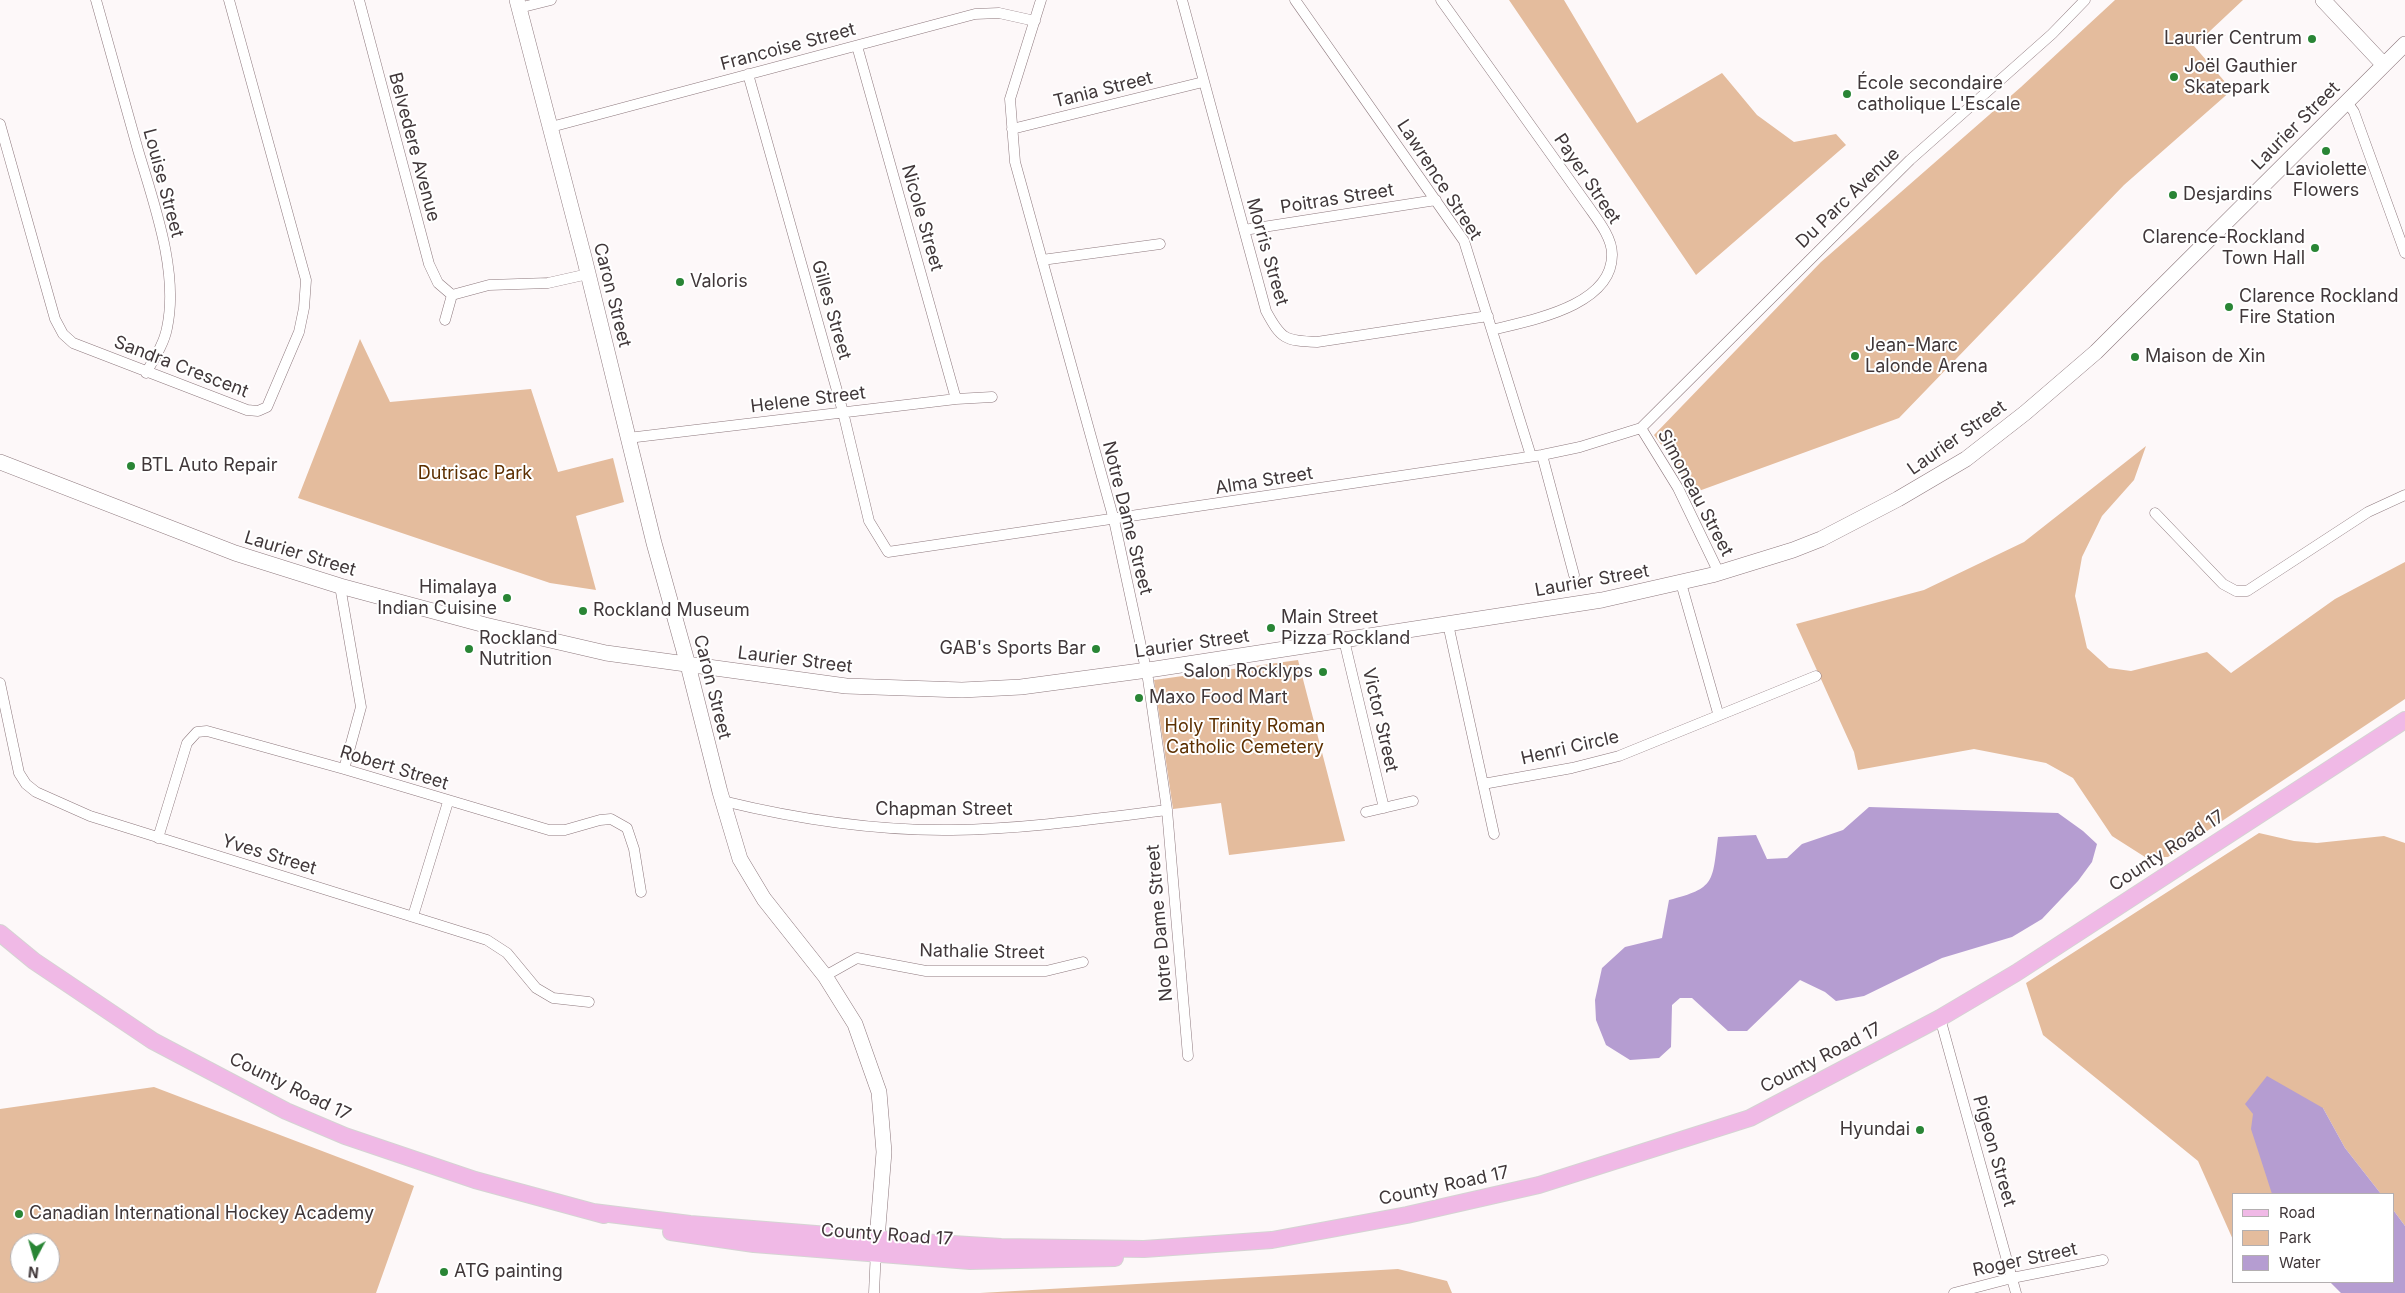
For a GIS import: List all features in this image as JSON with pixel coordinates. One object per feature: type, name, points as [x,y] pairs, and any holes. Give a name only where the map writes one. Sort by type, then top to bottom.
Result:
[{"type":"main road","points":[[2323,0],[2384,65]]},
{"type":"main road","name":"Caron Street","points":[[518,4],[551,127],[628,438],[723,801],[740,859],[764,899],[825,976],[855,1024],[879,1092],[884,1152],[877,1239]]},
{"type":"main road","name":"Laurier Street","points":[[0,462],[235,553],[340,586],[485,625],[575,646],[688,665],[846,686],[962,690],[1021,687],[1146,670],[1602,600],[1682,583],[1782,555],[1826,536],[1928,483],[1980,449],[2096,352],[2405,44]]},
{"type":"main road","name":"County Road 17","points":[[593,1212],[690,1224],[1001,1247],[1181,1247],[1272,1240],[1416,1214],[1539,1185],[1750,1118],[1940,1018],[2016,973],[2405,720]]},
{"type":"main road","name":"County Road 17","points":[[0,933],[34,961],[153,1041],[286,1111],[345,1136],[475,1180],[643,1227],[697,1237],[876,1256],[970,1261],[1084,1260],[1146,1256],[1181,1247]]},
{"type":"street","name":"Louise Street","points":[[96,0],[156,212],[169,272],[170,303],[167,329],[158,354],[146,373]]},
{"type":"street","name":"Sandra Crescent","points":[[0,126],[55,319],[63,334],[73,343],[146,373],[248,410],[258,411],[267,407],[300,332],[306,280],[229,0]]},
{"type":"street","name":"Belvedere Avenue","points":[[359,0],[429,264],[438,283],[452,295]]},
{"type":"street","points":[[518,4],[551,0]]},
{"type":"street","name":"Notre Dame Street","points":[[1041,0],[1010,99],[1015,162],[1076,390],[1114,520],[1146,670],[1167,810],[1188,1056]]},
{"type":"street","name":"Morris Street","points":[[1182,0],[1266,311],[1277,332],[1294,341],[1317,342],[1488,316]]},
{"type":"street","name":"Lawrence Street","points":[[1295,0],[1464,241],[1531,456]]},
{"type":"street","name":"Payer Street","points":[[1441,0],[1588,206],[1604,230],[1612,252],[1609,273],[1595,292],[1575,305],[1533,320],[1492,330]]},
{"type":"street","name":"Du Parc Avenue","points":[[1641,428],[1910,160],[2052,34],[2085,0]]},
{"type":"street","name":"Francoise Street","points":[[551,127],[975,14],[999,13],[1035,21]]},
{"type":"street","name":"Nicole Street","points":[[857,46],[956,399]]},
{"type":"street","name":"Gilles Street","points":[[748,74],[842,412],[869,520],[888,552]]},
{"type":"street","name":"Tania Street","points":[[1012,130],[1203,82]]},
{"type":"street","points":[[2347,102],[2354,112],[2405,253]]},
{"type":"street","name":"Poitras Street","points":[[1244,230],[1436,200]]},
{"type":"street","points":[[1042,260],[1160,244]]},
{"type":"street","points":[[445,320],[452,295],[489,286],[548,283],[588,274]]},
{"type":"street","name":"Helene Street","points":[[628,438],[956,399],[992,397]]},
{"type":"street","name":"Alma Street","points":[[888,552],[1114,520],[1542,455],[1580,447],[1641,428]]},
{"type":"street","name":"Simoneau Street","points":[[1641,428],[1678,488],[1719,573]]},
{"type":"street","points":[[1542,455],[1574,575]]},
{"type":"street","points":[[2155,513],[2223,584],[2236,591],[2247,591],[2368,512],[2405,495]]},
{"type":"street","points":[[1682,583],[1718,713]]},
{"type":"street","points":[[340,586],[361,707],[344,769]]},
{"type":"street","points":[[1448,624],[1494,834]]},
{"type":"street","name":"Victor Street","points":[[1344,640],[1384,808]]},
{"type":"street","name":"Henri Circle","points":[[1483,784],[1572,768],[1619,756],[1718,713],[1816,676]]},
{"type":"street","name":"Yves Street","points":[[0,683],[19,773],[26,784],[36,792],[90,816],[488,940],[507,953],[536,988],[553,998],[589,1002]]},
{"type":"street","name":"Robert Street","points":[[158,838],[187,742],[196,732],[207,731],[344,769],[448,802],[548,830],[566,830],[600,820],[611,819],[628,828],[634,849],[641,892]]},
{"type":"street","name":"Chapman Street","points":[[723,801],[759,810],[874,827],[951,830],[1048,825],[1167,810]]},
{"type":"street","points":[[1366,812],[1413,801]]},
{"type":"street","points":[[413,916],[448,802]]},
{"type":"street","name":"Nathalie Street","points":[[825,976],[857,958],[926,970],[1046,971],[1083,962]]},
{"type":"street","name":"Pigeon Street","points":[[1940,1018],[2016,1293]]},
{"type":"street","points":[[874,1293],[877,1239]]},
{"type":"street","name":"Roger Street","points":[[1954,1293],[2012,1278],[2103,1260]]},
{"type":"green space","points":[[1509,0],[1564,0],[1637,123],[1722,73],[1757,115],[1794,142],[1836,134],[1846,145],[1696,275]]},
{"type":"green space","points":[[2115,0],[2243,0],[2194,46],[2232,90],[2124,185],[1899,418],[1696,492],[1654,435],[1821,262],[2021,87]]},
{"type":"green space","name":"Dutrisac Park","points":[[360,339],[390,402],[531,389],[558,472],[613,458],[624,502],[576,516],[596,590],[550,583],[298,498]]},
{"type":"green space","points":[[2146,446],[2134,480],[2102,516],[2082,557],[2075,596],[2087,648],[2109,668],[2131,671],[2207,652],[2231,673],[2335,599],[2405,562],[2405,699],[2168,857],[2145,857],[2112,836],[2073,778],[2046,763],[1974,749],[1858,770],[1854,752],[1796,624],[1924,590],[2024,542]]},
{"type":"green space","name":"Holy Trinity Roman Catholic Cemetery","points":[[1298,660],[1345,841],[1229,855],[1221,803],[1173,809],[1154,680]]},
{"type":"green space","points":[[2259,833],[2294,841],[2317,843],[2384,836],[2405,843],[2405,1226],[2395,1212],[2395,1193],[2380,1193],[2345,1148],[2323,1108],[2253,1114],[2274,1193],[2232,1193],[2232,1238],[2198,1161],[2043,1035],[2026,983]]},
{"type":"green space","points":[[154,1087],[414,1186],[376,1293],[0,1293],[0,1109]]},
{"type":"green space","points":[[1398,1269],[1447,1281],[1452,1293],[980,1293]]},
{"type":"water","points":[[1869,807],[2058,813],[2097,844],[2092,862],[2078,881],[2042,919],[2012,937],[1942,958],[1864,996],[1836,1001],[1825,992],[1800,980],[1747,1031],[1728,1031],[1692,998],[1680,998],[1672,1005],[1671,1047],[1659,1058],[1630,1060],[1606,1045],[1596,1020],[1595,1000],[1602,968],[1625,947],[1662,938],[1669,900],[1696,891],[1704,887],[1709,881],[1712,874],[1718,837],[1756,835],[1767,859],[1787,858],[1802,844],[1843,830]]},
{"type":"water","points":[[2267,1076],[2323,1108],[2345,1148],[2380,1193],[2272,1193],[2251,1129],[2253,1114],[2245,1104]]},
{"type":"water","points":[[2395,1212],[2405,1226],[2405,1293],[2341,1293],[2331,1283],[2395,1283]]},
{"type":"place","name":"Laurier Centrum","points":[[2312,39]]},
{"type":"place","name":"Joël Gauthier Skatepark","points":[[2174,77]]},
{"type":"place","name":"École secondaire catholique L'Escale","points":[[1847,94]]},
{"type":"place","name":"Laviolette Flowers","points":[[2326,151]]},
{"type":"place","name":"Desjardins","points":[[2173,195]]},
{"type":"place","name":"Clarence-Rockland Town Hall","points":[[2315,248]]},
{"type":"place","name":"Valoris","points":[[680,282]]},
{"type":"place","name":"Clarence Rockland Fire Station","points":[[2229,307]]},
{"type":"place","name":"Jean-Marc Lalonde Arena","points":[[1855,356]]},
{"type":"place","name":"Maison de Xin","points":[[2135,357]]},
{"type":"place","name":"BTL Auto Repair","points":[[131,466]]},
{"type":"place","name":"Himalaya Indian Cuisine","points":[[507,598]]},
{"type":"place","name":"Rockland Museum","points":[[583,611]]},
{"type":"place","name":"Main Street Pizza Rockland","points":[[1271,628]]},
{"type":"place","name":"Rockland Nutrition","points":[[469,649]]},
{"type":"place","name":"GAB's Sports Bar","points":[[1096,649]]},
{"type":"place","name":"Salon Rocklyps","points":[[1323,672]]},
{"type":"place","name":"Maxo Food Mart","points":[[1139,698]]},
{"type":"place","name":"Hyundai","points":[[1920,1130]]},
{"type":"place","name":"Canadian International Hockey Academy","points":[[19,1214]]},
{"type":"place","name":"ATG painting","points":[[444,1272]]}]
